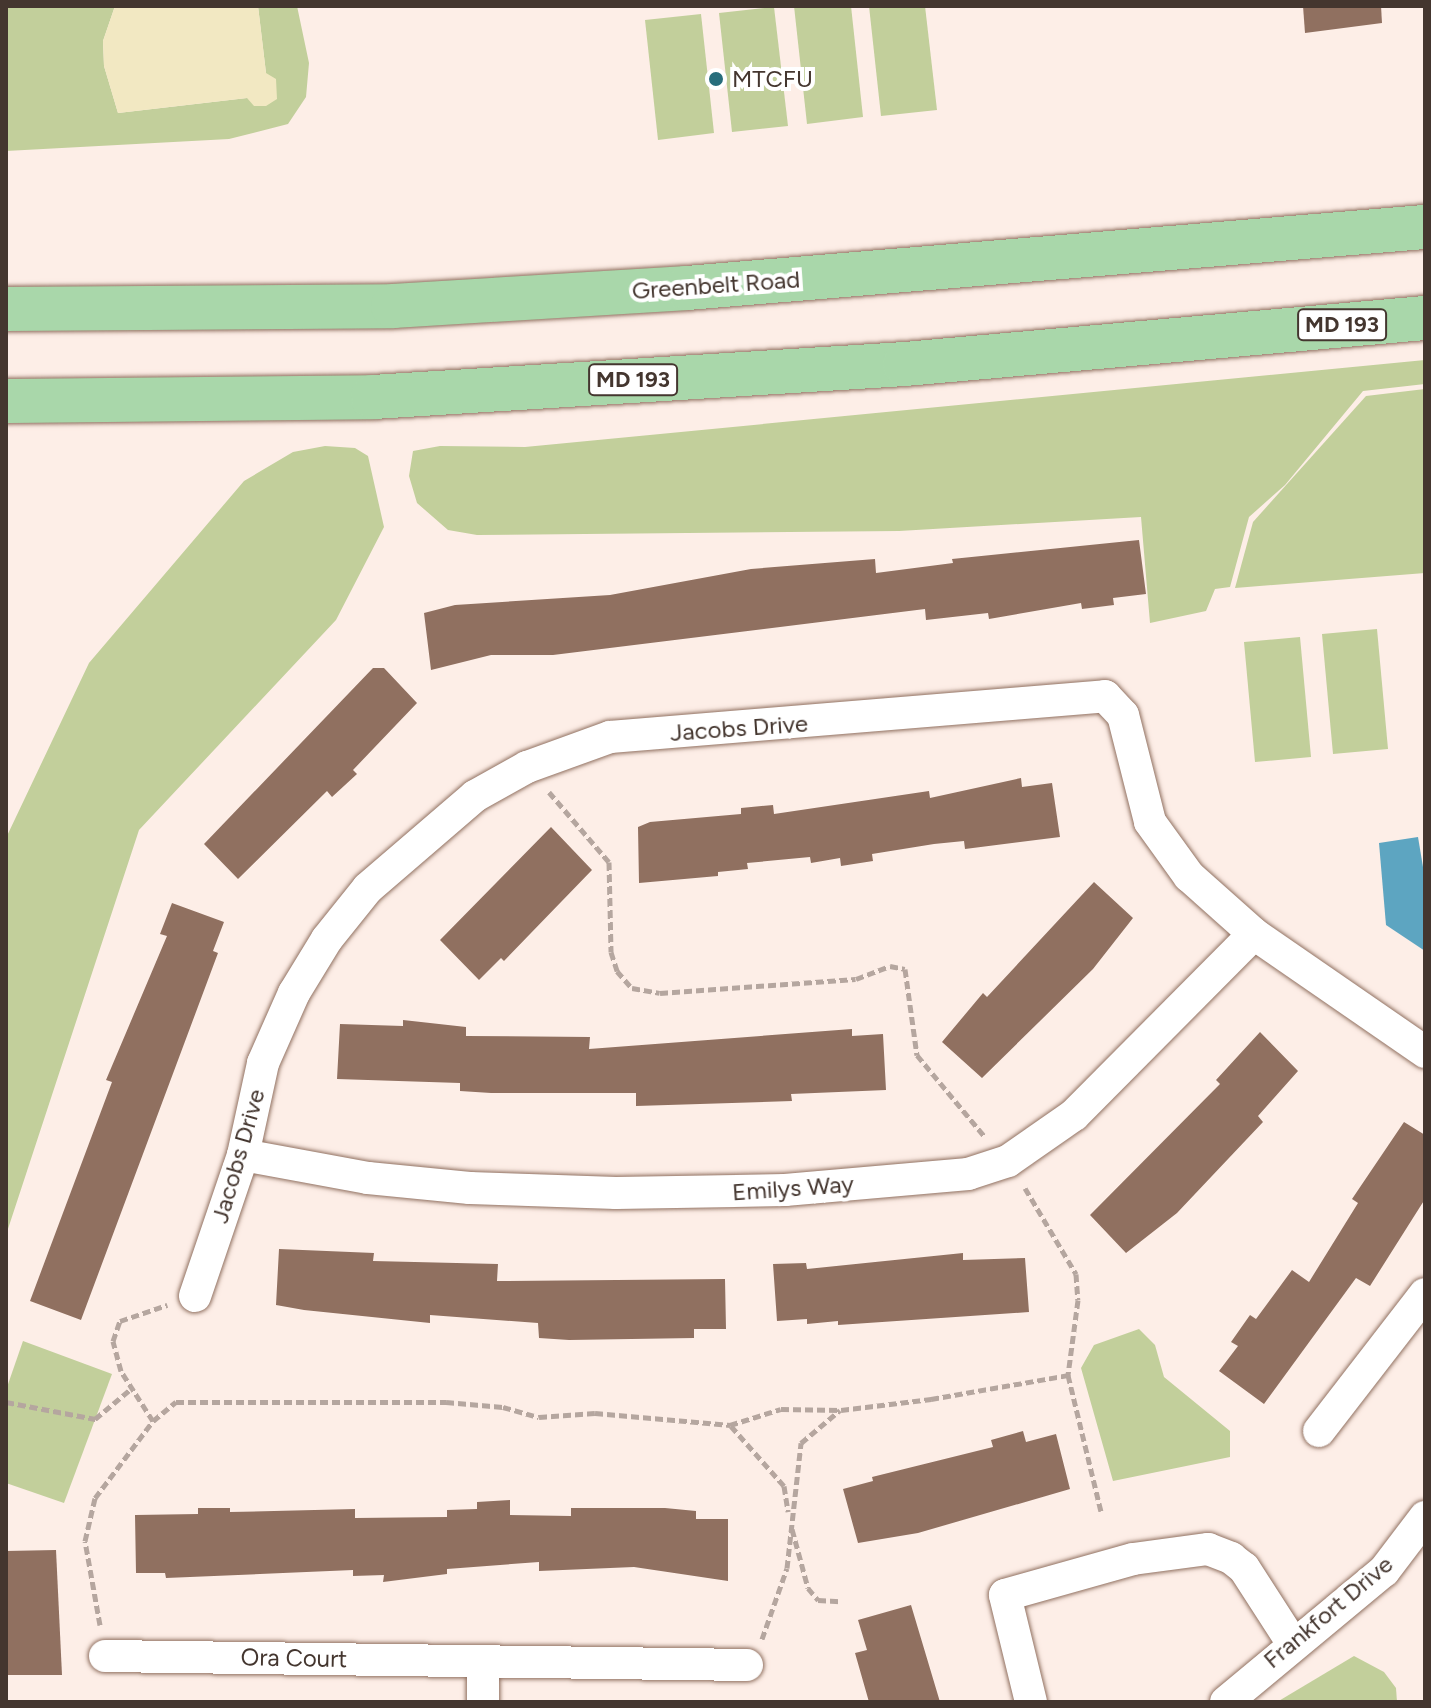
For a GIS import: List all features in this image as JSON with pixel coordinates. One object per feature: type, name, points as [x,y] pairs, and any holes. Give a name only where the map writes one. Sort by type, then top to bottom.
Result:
[{"type":"main road","name":"Greenbelt Road","points":[[6,309],[409,305],[942,269],[1425,227]]},
{"type":"main road","name":"MD 193","points":[[6,401],[373,397],[905,364],[1425,318]]},
{"type":"street","name":"Jacobs Drive","points":[[195,1296],[243,1155],[263,1063],[294,993],[327,939],[368,888],[475,796],[527,767],[610,737],[1105,696],[1123,715],[1150,822],[1164,847],[1212,900],[1254,934],[1425,1052]]},
{"type":"street","name":"Emilys Way","points":[[243,1155],[397,1181],[616,1193],[785,1190],[968,1174],[1008,1161],[1074,1115],[1254,934]]},
{"type":"street","points":[[1319,1431],[1425,1294]]},
{"type":"street","name":"Frankfort Drive","points":[[1226,1702],[1384,1571],[1425,1517]]},
{"type":"street","points":[[1031,1702],[1005,1595],[1133,1559],[1208,1549],[1231,1558],[1244,1568],[1293,1644]]},
{"type":"street","name":"Ora Court","points":[[105,1656],[747,1665]]},
{"type":"street","points":[[483,1661],[483,1702]]},
{"type":"path","points":[[527,767],[609,862],[611,952],[617,971],[632,988],[660,993],[856,979],[890,966],[905,969],[917,1055],[932,1078],[1008,1161],[1076,1274],[1078,1300],[1068,1375],[1101,1511]]},
{"type":"path","points":[[153,1421],[132,1388],[113,1341],[120,1321],[195,1296]]},
{"type":"path","points":[[105,1656],[85,1541],[95,1498],[153,1421],[176,1402],[279,1399],[446,1402],[503,1407],[539,1417],[595,1413],[730,1425],[781,1409],[841,1410],[1068,1375]]},
{"type":"path","points":[[6,1402],[95,1419],[132,1388]]},
{"type":"path","points":[[747,1665],[780,1599],[801,1443],[841,1410]]},
{"type":"path","points":[[730,1425],[784,1486],[808,1588],[818,1600],[840,1601]]},
{"type":"green space","points":[[6,6],[115,6],[103,41],[104,66],[118,113],[247,98],[266,73],[258,6],[297,6],[309,63],[306,97],[288,124],[229,139],[6,151]]},
{"type":"green space","points":[[794,6],[851,6],[863,117],[807,124]]},
{"type":"green space","points":[[869,6],[925,6],[937,110],[881,116]]},
{"type":"green space","points":[[774,7],[788,126],[732,132],[719,13]]},
{"type":"green space","points":[[701,14],[714,133],[658,140],[645,20]]},
{"type":"green space","points":[[1425,360],[1425,384],[1363,391],[1285,485],[1249,517],[1230,587],[1215,589],[1206,611],[1150,623],[1141,517],[899,531],[477,535],[448,530],[417,503],[409,476],[413,451],[440,446],[525,447]]},
{"type":"green space","points":[[1425,389],[1425,573],[1235,588],[1253,522],[1366,396]]},
{"type":"green space","points":[[325,446],[355,448],[368,456],[384,527],[336,620],[139,830],[6,1235],[6,838],[89,663],[244,481],[293,452]]},
{"type":"green space","points":[[1377,629],[1388,749],[1333,754],[1322,634]]},
{"type":"green space","points":[[1300,637],[1311,757],[1255,762],[1244,642]]},
{"type":"green space","points":[[1139,1329],[1155,1345],[1164,1377],[1230,1431],[1230,1457],[1113,1481],[1081,1368],[1094,1345]]},
{"type":"green space","points":[[23,1341],[112,1374],[64,1503],[6,1483],[6,1390]]},
{"type":"green space","points":[[1354,1656],[1384,1672],[1396,1688],[1397,1702],[1277,1702]]},
{"type":"sand","points":[[115,6],[258,6],[266,73],[276,79],[277,99],[266,106],[254,106],[247,98],[118,113],[104,66],[103,41]]},
{"type":"water","points":[[1418,837],[1425,879],[1425,951],[1386,925],[1379,843]]},
{"type":"building","points":[[1303,6],[1381,6],[1382,23],[1305,33]]},
{"type":"building","points":[[1139,540],[1146,594],[1113,598],[1114,605],[1082,609],[1081,603],[989,619],[988,613],[926,620],[925,609],[553,655],[491,655],[431,670],[424,613],[455,605],[610,595],[751,569],[875,559],[876,573],[953,563],[952,559]]},
{"type":"building","points":[[373,668],[384,668],[417,703],[353,770],[357,774],[332,797],[327,791],[238,879],[204,844]]},
{"type":"building","points":[[1021,778],[1022,787],[1052,783],[1060,837],[965,849],[964,841],[934,844],[872,854],[873,861],[841,866],[840,858],[811,863],[810,857],[747,863],[748,869],[718,872],[718,876],[639,883],[638,827],[650,822],[741,814],[741,808],[773,805],[774,814],[929,791],[930,798]]},
{"type":"building","points":[[551,827],[592,870],[504,961],[501,958],[479,980],[440,940]]},
{"type":"building","points":[[1094,882],[1133,918],[1093,969],[982,1078],[942,1042],[983,993],[987,997]]},
{"type":"building","points":[[172,903],[224,922],[213,951],[218,953],[81,1320],[30,1301],[112,1082],[106,1080],[167,936],[160,934]]},
{"type":"building","points":[[403,1020],[466,1027],[466,1036],[590,1037],[589,1049],[852,1029],[852,1036],[883,1034],[886,1090],[791,1094],[792,1101],[636,1106],[636,1093],[491,1093],[460,1091],[460,1083],[337,1079],[340,1024],[403,1026]]},
{"type":"building","points":[[1260,1032],[1298,1071],[1258,1116],[1263,1122],[1177,1213],[1126,1253],[1090,1215],[1220,1084],[1216,1080]]},
{"type":"building","points":[[1404,1122],[1425,1135],[1425,1199],[1370,1286],[1356,1278],[1264,1404],[1219,1371],[1238,1346],[1231,1342],[1250,1315],[1256,1319],[1292,1270],[1309,1282],[1358,1203],[1352,1199]]},
{"type":"building","points":[[279,1249],[374,1253],[373,1261],[498,1264],[497,1281],[725,1279],[726,1329],[694,1329],[694,1338],[569,1340],[539,1338],[538,1323],[430,1315],[430,1323],[276,1305]]},
{"type":"building","points":[[963,1253],[963,1260],[1025,1258],[1029,1312],[838,1325],[838,1321],[807,1324],[807,1319],[777,1321],[773,1264],[806,1263],[807,1269]]},
{"type":"building","points":[[1023,1431],[1026,1442],[1056,1434],[1070,1489],[918,1533],[858,1543],[843,1489],[873,1481],[872,1477],[993,1447],[991,1440]]},
{"type":"building","points":[[510,1500],[510,1515],[571,1516],[571,1508],[665,1508],[696,1511],[696,1519],[728,1519],[728,1581],[634,1567],[539,1571],[539,1562],[447,1569],[447,1574],[383,1582],[384,1575],[353,1576],[353,1570],[166,1578],[165,1573],[136,1573],[135,1515],[198,1514],[198,1508],[230,1508],[230,1512],[355,1509],[355,1518],[447,1517],[447,1510],[477,1509],[477,1502]]},
{"type":"building","points":[[56,1550],[62,1675],[6,1675],[6,1551]]},
{"type":"building","points":[[911,1605],[940,1702],[869,1702],[855,1653],[867,1650],[858,1620]]},
{"type":"place","name":"MTCFU","points":[[716,79]]}]
